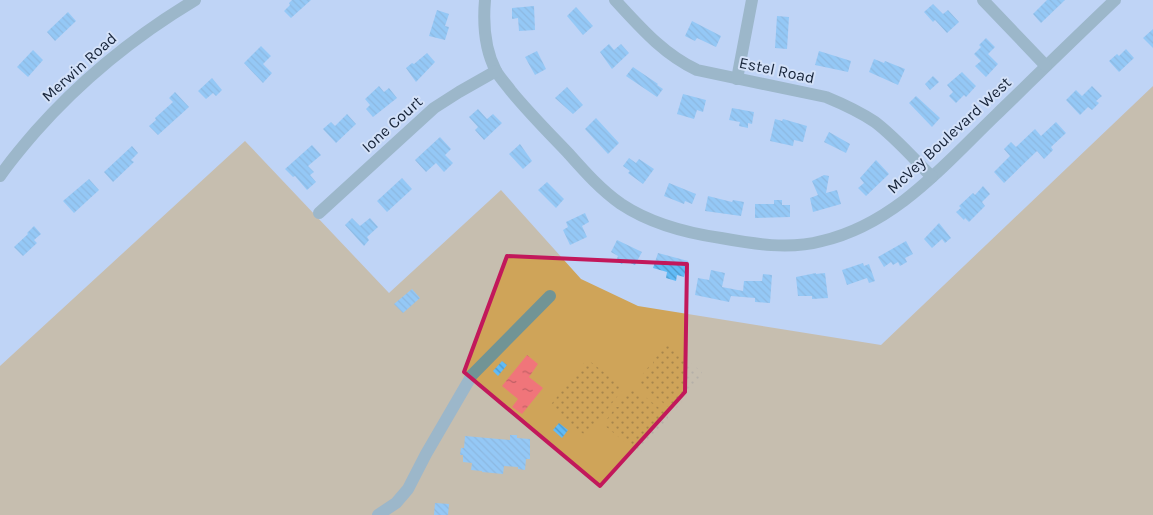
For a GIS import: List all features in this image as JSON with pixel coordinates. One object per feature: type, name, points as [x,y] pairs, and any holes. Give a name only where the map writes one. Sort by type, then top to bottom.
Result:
[{"type":"street","name":"Merwin Road","points":[[0,176],[10,161],[51,114],[91,75],[132,40],[195,0]]},
{"type":"street","name":"McVey Boulevard West","points":[[485,0],[486,34],[490,57],[496,71],[521,103],[605,191],[642,216],[683,231],[754,244],[782,246],[821,242],[856,230],[899,205],[932,177],[1116,0]]},
{"type":"street","name":"Estel Road","points":[[615,0],[642,30],[680,62],[697,70],[826,97],[845,105],[873,121],[892,136],[932,177]]},
{"type":"street","points":[[737,79],[752,0]]},
{"type":"street","points":[[983,0],[1046,66]]},
{"type":"street","name":"Ione Court","points":[[319,213],[434,108],[496,71]]},
{"type":"street","points":[[378,515],[408,490],[426,454],[472,375],[550,296]]},
{"type":"highlighted area","points":[[507,256],[687,264],[685,392],[600,486],[464,372]]},
{"type":"shaded area","points":[[1153,86],[1153,515],[0,515],[0,366],[245,141],[389,293],[501,190],[581,279],[638,306],[881,345]]},
{"type":"shaded area","points":[[668,345],[702,372],[702,375],[690,391],[687,391],[688,394],[675,410],[672,410],[638,383],[638,380],[650,365],[653,364],[653,361],[665,346]]},
{"type":"shaded area","points":[[587,359],[624,388],[586,436],[549,407]]},
{"type":"shaded area","points":[[634,388],[668,415],[668,418],[654,436],[638,453],[604,425],[616,407],[619,407],[619,404],[631,389]]},
{"type":"water","points":[[527,355],[538,364],[529,377],[543,388],[522,414],[512,407],[518,399],[502,386]]},
{"type":"building","points":[[292,0],[311,0],[291,18],[284,11]]},
{"type":"building","points":[[1047,0],[1065,0],[1041,23],[1033,14]]},
{"type":"building","points":[[933,4],[943,14],[948,10],[959,22],[947,33],[935,20],[933,22],[924,12]]},
{"type":"building","points":[[534,6],[535,30],[519,31],[518,18],[512,19],[512,8]]},
{"type":"building","points":[[576,7],[593,26],[583,35],[567,16]]},
{"type":"building","points":[[437,10],[449,14],[445,26],[449,27],[445,40],[429,36]]},
{"type":"building","points":[[68,12],[76,21],[55,41],[47,32]]},
{"type":"building","points":[[777,16],[789,17],[787,49],[775,48]]},
{"type":"building","points":[[692,21],[721,36],[716,47],[697,38],[695,41],[685,36]]},
{"type":"building","points":[[1153,29],[1153,48],[1143,38]]},
{"type":"building","points":[[986,38],[995,47],[988,54],[998,64],[986,77],[975,66],[981,61],[974,54]]},
{"type":"building","points":[[609,44],[614,50],[621,44],[629,53],[612,69],[600,52]]},
{"type":"building","points":[[261,46],[271,56],[263,64],[272,73],[263,83],[244,63]]},
{"type":"building","points":[[1126,49],[1134,58],[1119,72],[1109,61],[1117,54],[1119,56]]},
{"type":"building","points":[[33,50],[43,60],[28,77],[17,67]]},
{"type":"building","points":[[537,51],[546,69],[535,75],[525,57]]},
{"type":"building","points":[[819,51],[851,61],[848,72],[815,65]]},
{"type":"building","points":[[427,53],[435,62],[416,82],[406,68]]},
{"type":"building","points":[[874,59],[905,69],[898,85],[869,72]]},
{"type":"building","points":[[633,67],[663,89],[657,97],[626,76]]},
{"type":"building","points":[[962,72],[976,86],[966,97],[964,95],[956,103],[949,96],[953,92],[947,85]]},
{"type":"building","points":[[933,76],[939,82],[930,90],[925,84]]},
{"type":"building","points":[[212,78],[222,90],[216,96],[213,93],[206,99],[198,91]]},
{"type":"building","points":[[379,86],[384,92],[389,88],[397,98],[373,117],[366,109],[370,105],[365,99]]},
{"type":"building","points":[[1092,86],[1102,96],[1096,101],[1099,103],[1092,110],[1088,107],[1080,115],[1066,100],[1076,90],[1082,96]]},
{"type":"building","points":[[567,87],[583,105],[573,114],[555,98]]},
{"type":"building","points":[[175,92],[189,107],[158,135],[149,126],[173,102],[169,98]]},
{"type":"building","points":[[683,94],[706,100],[703,112],[697,110],[694,119],[677,114]]},
{"type":"building","points":[[916,96],[940,118],[932,127],[909,103]]},
{"type":"building","points":[[732,108],[754,112],[752,124],[748,123],[748,128],[739,126],[740,122],[729,120]]},
{"type":"building","points":[[478,109],[487,119],[493,114],[502,123],[484,140],[475,130],[478,127],[469,117]]},
{"type":"building","points":[[347,114],[356,124],[336,143],[323,129],[331,122],[335,126]]},
{"type":"building","points":[[596,118],[619,143],[608,154],[585,129]]},
{"type":"building","points":[[775,119],[782,121],[783,119],[807,126],[803,142],[794,140],[793,146],[770,141]]},
{"type":"building","points":[[1056,122],[1066,133],[1051,147],[1053,150],[1044,159],[1037,151],[1004,183],[994,172],[1010,156],[1004,149],[1011,142],[1016,147],[1035,129],[1041,136]]},
{"type":"building","points":[[829,132],[850,144],[846,153],[824,142]]},
{"type":"building","points":[[440,137],[451,149],[445,155],[453,163],[444,172],[436,163],[426,172],[415,160]]},
{"type":"building","points":[[520,144],[532,161],[523,169],[509,154]]},
{"type":"building","points":[[312,145],[321,155],[308,166],[314,172],[310,175],[316,182],[307,190],[295,176],[293,177],[285,169]]},
{"type":"building","points":[[132,146],[138,153],[131,160],[134,162],[113,182],[104,172]]},
{"type":"building","points":[[629,158],[636,163],[639,159],[654,169],[643,184],[628,173],[630,171],[623,166]]},
{"type":"building","points":[[876,160],[889,174],[866,196],[858,188],[864,183],[860,178]]},
{"type":"building","points":[[824,175],[829,176],[826,193],[837,190],[841,204],[813,212],[810,198],[818,195],[812,181]]},
{"type":"building","points":[[402,178],[412,189],[387,212],[377,201]]},
{"type":"building","points":[[89,179],[99,190],[74,213],[63,201]]},
{"type":"building","points":[[547,182],[564,199],[556,208],[538,190]]},
{"type":"building","points":[[669,183],[696,194],[692,204],[685,201],[684,204],[664,196]]},
{"type":"building","points":[[983,186],[990,194],[982,202],[985,206],[969,222],[965,218],[964,220],[956,212],[961,208],[959,206],[973,193],[975,195]]},
{"type":"building","points":[[708,196],[732,202],[733,200],[744,202],[741,216],[705,211]]},
{"type":"building","points":[[774,200],[782,200],[782,205],[790,205],[790,217],[755,218],[755,204],[774,204]]},
{"type":"building","points":[[585,213],[589,222],[582,226],[587,237],[570,245],[563,230],[568,227],[566,222]]},
{"type":"building","points":[[352,218],[360,226],[370,218],[378,227],[367,237],[369,240],[364,246],[345,225]]},
{"type":"building","points":[[939,223],[951,238],[945,243],[942,239],[932,248],[924,239]]},
{"type":"building","points":[[34,226],[41,234],[34,240],[37,243],[23,256],[14,247]]},
{"type":"building","points":[[617,240],[642,252],[635,265],[624,260],[622,264],[616,261],[618,256],[611,252]]},
{"type":"building","points":[[906,241],[913,254],[905,258],[907,262],[900,266],[898,262],[893,265],[891,262],[884,267],[878,257]]},
{"type":"building","points":[[658,253],[688,261],[684,277],[677,275],[676,281],[666,278],[667,272],[653,268]]},
{"type":"building","points":[[863,263],[864,266],[869,264],[875,281],[869,283],[867,278],[847,285],[842,270]]},
{"type":"building","points":[[711,270],[725,273],[722,287],[743,291],[744,281],[762,281],[763,274],[772,275],[770,303],[755,302],[755,298],[731,296],[729,302],[695,295],[698,278],[709,280]]},
{"type":"building","points":[[825,273],[828,298],[812,299],[812,296],[798,296],[796,277]]},
{"type":"building","points":[[412,289],[420,298],[403,313],[394,304]]},
{"type":"building","points":[[502,361],[507,365],[498,376],[493,371]]},
{"type":"building","points":[[559,423],[568,430],[562,438],[553,430]]},
{"type":"building","points":[[510,435],[517,435],[517,438],[530,439],[530,459],[526,459],[525,470],[518,469],[518,467],[504,466],[503,474],[482,472],[471,470],[472,463],[463,462],[463,455],[460,455],[461,448],[464,448],[465,436],[510,440]]},
{"type":"building","points":[[435,503],[449,504],[448,515],[434,515]]}]
